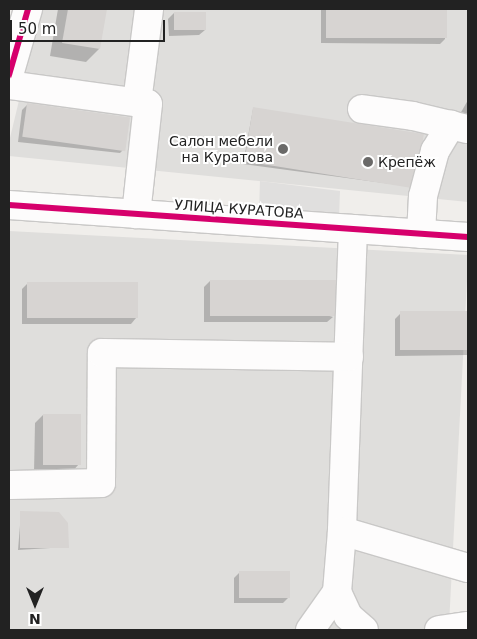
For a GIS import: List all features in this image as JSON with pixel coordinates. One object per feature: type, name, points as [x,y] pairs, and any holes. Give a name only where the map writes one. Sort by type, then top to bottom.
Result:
[{"type":"street","points":[[9,75],[28,9]]},
{"type":"street","points":[[137,102],[149,9]]},
{"type":"street","points":[[9,85],[148,104],[136,214]]},
{"type":"street","points":[[362,109],[459,127]]},
{"type":"street","points":[[421,234],[423,196],[435,151],[459,127]]},
{"type":"street","name":"УЛИЦА КУРАТОВА","points":[[9,205],[468,237]]},
{"type":"street","points":[[353,229],[342,532],[337,592],[348,616],[364,630]]},
{"type":"street","points":[[9,485],[101,483],[102,353],[348,357]]},
{"type":"street","points":[[342,532],[468,568]]},
{"type":"street","points":[[310,630],[337,592]]},
{"type":"shaded area","points":[[41,9],[468,9],[468,202],[9,156],[9,142]]},
{"type":"shaded area","points":[[260,181],[340,191],[339,217],[259,212]]},
{"type":"shaded area","points":[[9,231],[468,255],[449,630],[9,630]]},
{"type":"building","points":[[68,9],[107,9],[100,49],[62,43]]},
{"type":"building","points":[[326,9],[447,9],[447,38],[326,38]]},
{"type":"building","points":[[174,12],[206,12],[206,30],[174,30]]},
{"type":"building","points":[[27,103],[130,117],[125,151],[22,137]]},
{"type":"building","points":[[253,107],[424,134],[415,188],[244,161]]},
{"type":"building","points":[[210,280],[336,280],[336,316],[210,316]]},
{"type":"building","points":[[27,282],[138,282],[138,318],[27,318]]},
{"type":"building","points":[[400,311],[468,311],[468,350],[400,350]]},
{"type":"building","points":[[43,414],[81,414],[81,465],[43,465]]},
{"type":"building","points":[[20,511],[59,512],[68,523],[69,548],[20,548]]},
{"type":"building","points":[[239,571],[290,571],[290,598],[239,598]]},
{"type":"cycle path","points":[[9,75],[28,9]]},
{"type":"cycle path","points":[[9,205],[468,237]]},
{"type":"place","name":"Салон мебели на Куратова","points":[[283,149]]},
{"type":"place","name":"Крепёж","points":[[368,162]]}]
